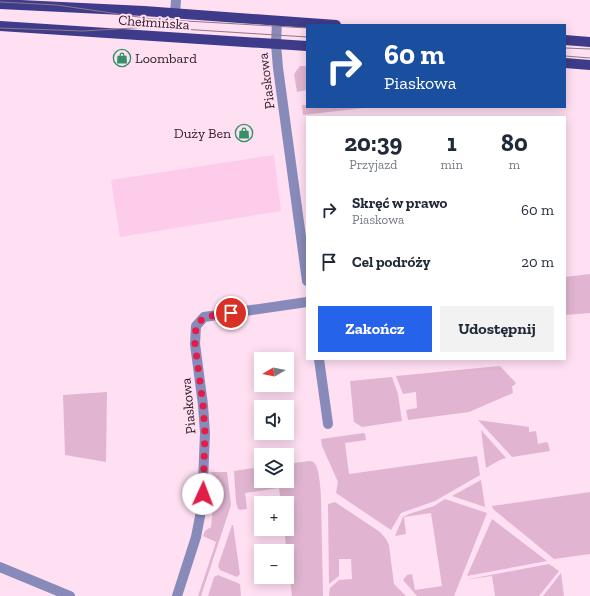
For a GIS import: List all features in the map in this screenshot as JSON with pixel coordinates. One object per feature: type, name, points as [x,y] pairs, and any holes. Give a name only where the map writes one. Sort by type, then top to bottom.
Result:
[{"type":"main road","name":"Chełmińska","points":[[0,4],[321,24]]},
{"type":"main road","name":"Chełmińska","points":[[0,26],[306,46]]},
{"type":"main road","points":[[566,40],[590,42]]},
{"type":"main road","points":[[566,63],[590,64]]},
{"type":"street","points":[[175,14],[176,0]]},
{"type":"street","name":"Piaskowa","points":[[277,21],[276,44],[279,81],[306,274]]},
{"type":"street","name":"Piaskowa","points":[[177,596],[196,537],[202,506],[205,433],[195,344],[196,326],[204,317],[306,302]]},
{"type":"street","points":[[318,360],[328,424]]},
{"type":"street","points":[[0,567],[67,595]]},
{"type":"shaded area","points":[[300,66],[306,66],[306,90],[297,92],[294,74]]},
{"type":"shaded area","points":[[302,105],[306,105],[306,108],[363,108],[303,115]]},
{"type":"shaded area","points":[[274,155],[281,211],[120,237],[111,180]]},
{"type":"shaded area","points":[[590,274],[590,313],[566,315],[566,277]]},
{"type":"shaded area","points":[[500,366],[516,383],[512,386],[513,393],[469,412],[408,420],[406,410],[417,408],[416,392],[403,394],[396,376]]},
{"type":"shaded area","points":[[392,377],[398,394],[402,421],[362,427],[354,422],[350,381]]},
{"type":"shaded area","points":[[107,392],[106,462],[65,455],[63,395]]},
{"type":"shaded area","points":[[478,420],[529,427],[529,432],[536,431],[538,444],[548,443],[550,451],[512,457]]},
{"type":"shaded area","points":[[481,430],[506,458],[486,468]]},
{"type":"shaded area","points":[[364,433],[366,440],[345,443],[349,474],[477,456],[480,475],[435,501],[401,513],[391,530],[336,493],[338,482],[322,446],[321,439]]},
{"type":"shaded area","points":[[312,461],[316,466],[319,475],[321,498],[323,596],[292,596],[291,584],[294,584],[294,544],[286,544],[285,536],[294,536],[294,496],[280,496],[279,488],[294,488],[294,463]]},
{"type":"shaded area","points":[[254,468],[254,488],[279,488],[245,493],[247,509],[240,510],[238,509],[236,502],[234,471]]},
{"type":"shaded area","points":[[210,472],[227,472],[231,505],[201,596],[198,596],[216,542],[203,536],[205,531],[211,527],[216,477]]},
{"type":"shaded area","points":[[481,480],[485,507],[452,496]]},
{"type":"shaded area","points":[[590,492],[590,554],[554,559],[493,509],[492,506]]},
{"type":"shaded area","points":[[445,499],[487,513],[454,596],[417,596],[403,580],[407,575],[412,574],[415,590],[442,586],[431,513],[404,517],[406,534],[395,536],[403,517],[434,506]]},
{"type":"shaded area","points":[[335,502],[380,532],[386,539],[389,545],[394,584],[406,596],[329,596],[330,588],[339,580],[352,579],[351,559],[339,559],[339,576],[329,584],[328,504]]},
{"type":"shaded area","points":[[492,519],[547,561],[467,576]]},
{"type":"shaded area","points":[[232,525],[240,574],[237,577],[220,570],[218,566]]},
{"type":"shaded area","points":[[549,564],[559,571],[539,596],[495,596],[492,576],[464,580]]},
{"type":"shaded area","points":[[561,573],[564,596],[543,596]]},
{"type":"shaded area","points":[[218,575],[240,584],[241,596],[208,596],[214,577]]},
{"type":"tram line","points":[[0,2],[57,5],[152,19],[306,28]]},
{"type":"tram line","points":[[0,28],[83,31],[150,27],[306,37]]},
{"type":"tram line","points":[[566,48],[590,49]]},
{"type":"tram line","points":[[566,56],[590,58]]},
{"type":"place","name":"Loombard","points":[[122,58]]},
{"type":"place","name":"Duży Ben","points":[[244,133]]},
{"type":"route","points":[[203,494],[205,433],[195,344],[196,326],[204,317],[231,313]]}]
